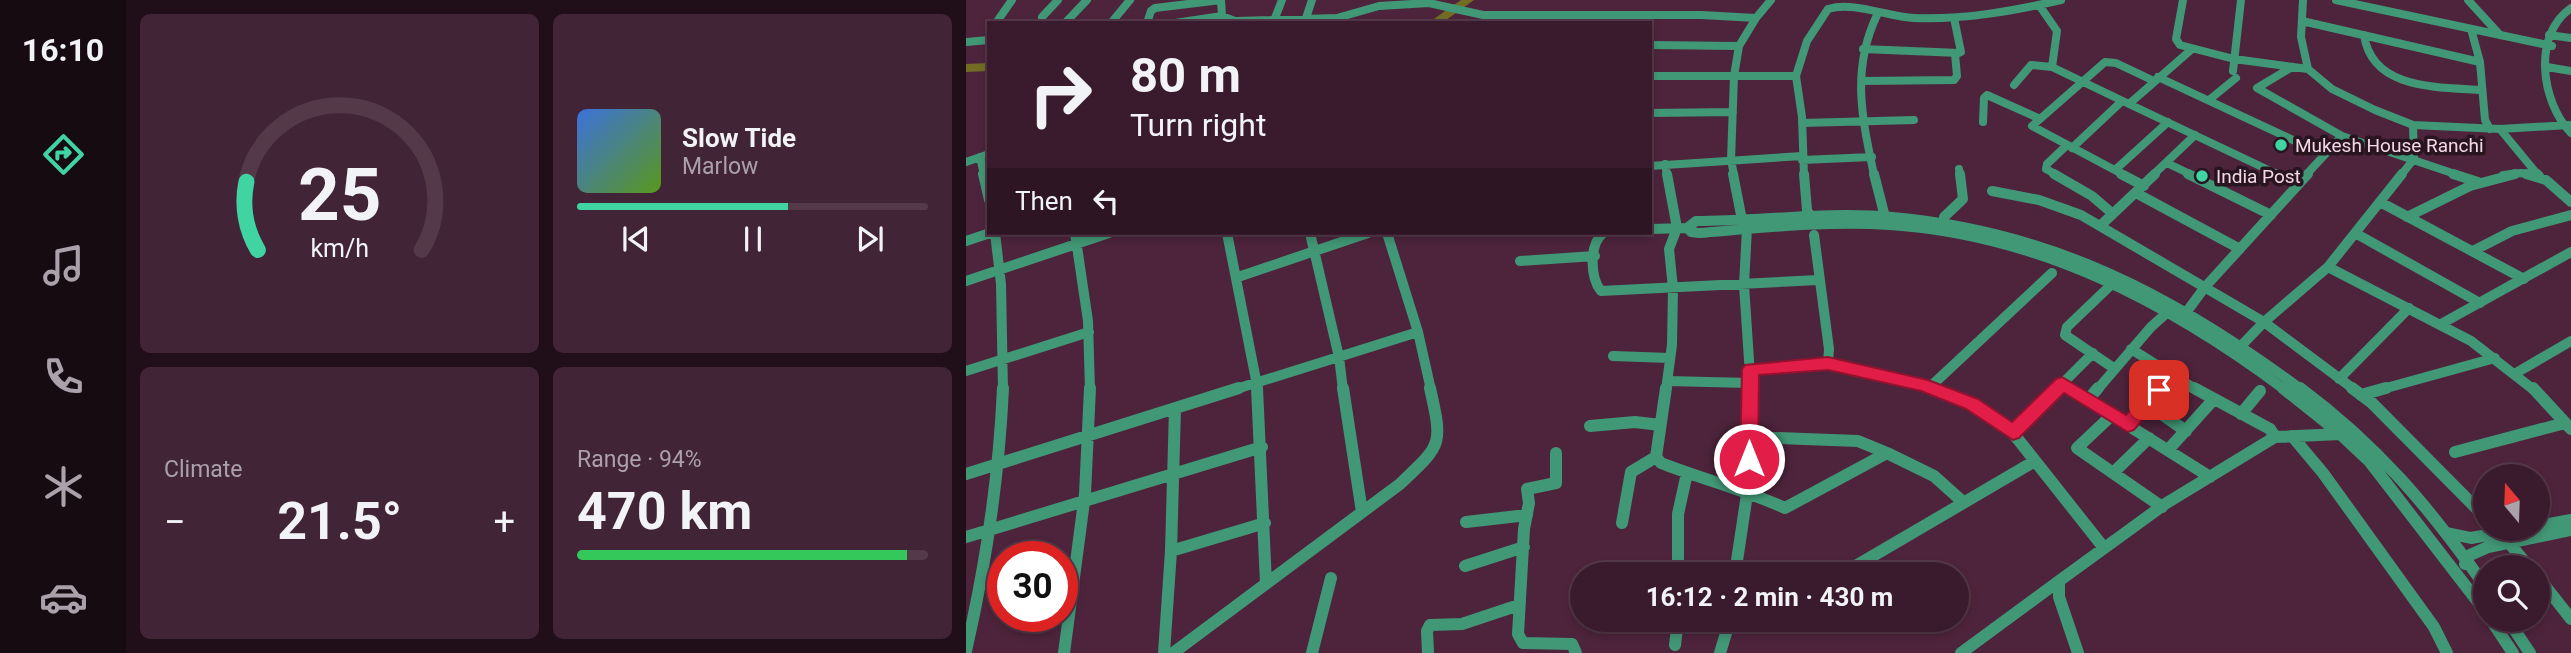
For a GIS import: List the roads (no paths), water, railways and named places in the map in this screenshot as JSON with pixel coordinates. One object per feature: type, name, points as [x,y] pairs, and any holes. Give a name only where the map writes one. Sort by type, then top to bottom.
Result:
[{"type":"street","points":[[997,21],[1012,0]]},
{"type":"street","points":[[1042,17],[1058,0]]},
{"type":"street","points":[[1067,21],[1087,0]]},
{"type":"street","points":[[1113,21],[1130,0]]},
{"type":"street","points":[[1148,21],[1151,11],[1156,8],[1221,0],[1222,16]]},
{"type":"street","points":[[1275,18],[1282,0]]},
{"type":"street","points":[[1306,18],[1312,0]]},
{"type":"street","points":[[1737,562],[1749,481],[1751,369],[1744,285],[1744,224],[1731,160],[1734,76],[1739,47],[1756,18],[1771,0]]},
{"type":"street","points":[[1828,363],[1829,349],[1813,226],[1807,209],[1802,123],[1796,76],[1807,41],[1835,3],[1877,15],[1954,18],[2061,0]]},
{"type":"street","points":[[2183,0],[2177,41],[2192,49],[2234,59],[2308,69],[2342,94],[2413,125],[2495,129],[2568,127]]},
{"type":"street","points":[[2209,100],[2234,74],[2241,0]]},
{"type":"street","points":[[2304,0],[2302,44],[2308,69]]},
{"type":"street","points":[[2336,0],[2548,45]]},
{"type":"street","points":[[2468,0],[2501,35]]},
{"type":"street","points":[[1244,21],[1346,17],[1387,5],[1439,2],[1501,19],[1687,15],[1756,18]]},
{"type":"street","points":[[2045,2],[2057,31],[2052,67]]},
{"type":"street","points":[[2568,127],[2552,104],[2548,45],[2560,22],[2571,10]]},
{"type":"street","points":[[1877,15],[1863,48],[1862,81],[1872,157],[1885,217]]},
{"type":"street","points":[[1188,21],[1222,16],[1232,21]]},
{"type":"street","points":[[1863,48],[1955,54],[1961,52],[1954,18]]},
{"type":"street","points":[[2302,21],[2480,62]]},
{"type":"street","points":[[2471,29],[2480,62],[2485,120],[2539,176],[2571,202]]},
{"type":"street","points":[[2364,35],[2373,61],[2396,78],[2415,83],[2482,90]]},
{"type":"street","points":[[2552,36],[2571,38]]},
{"type":"street","points":[[966,42],[986,41]]},
{"type":"street","points":[[1652,45],[1739,47]]},
{"type":"street","points":[[2113,214],[2091,196],[2046,169],[2047,164],[2192,49]]},
{"type":"street","points":[[1862,81],[1954,80],[1957,76],[1955,54]]},
{"type":"street","points":[[2144,186],[2033,128],[2038,118],[2080,81],[2101,64],[2110,61],[2209,100],[2323,154]]},
{"type":"street","points":[[2014,85],[2031,65],[2052,67],[2297,184]]},
{"type":"street","points":[[2292,67],[2258,88],[2342,136],[2477,182]]},
{"type":"street","points":[[2550,68],[2571,71]]},
{"type":"street","points":[[1652,76],[1796,76]]},
{"type":"street","points":[[1983,122],[1984,98],[1987,95],[2038,118]]},
{"type":"street","points":[[1652,113],[1733,112]]},
{"type":"street","points":[[1802,123],[1913,120]]},
{"type":"street","points":[[2115,170],[2168,122]]},
{"type":"street","points":[[2240,348],[2264,323],[2328,267],[2414,159],[2413,125]]},
{"type":"street","points":[[2100,226],[2195,135]]},
{"type":"street","points":[[2188,310],[2205,287],[2342,136]]},
{"type":"street","points":[[966,162],[984,156],[987,182]]},
{"type":"street","points":[[1652,166],[1731,160],[1872,157]]},
{"type":"street","points":[[2167,163],[2271,215]]},
{"type":"street","points":[[1665,164],[1682,228],[1669,250],[1673,288],[1670,358],[1656,457],[1661,463],[1746,491],[1785,508],[1888,453]]},
{"type":"street","points":[[1944,224],[1944,217],[1962,199],[1959,169]]},
{"type":"street","points":[[2407,216],[2477,182],[2496,177],[2530,174],[2539,176]]},
{"type":"street","points":[[1992,191],[2039,200],[2100,226],[2264,323],[2361,396],[2435,464],[2473,504]]},
{"type":"street","points":[[2136,193],[2240,249]]},
{"type":"street","points":[[2380,202],[2524,279]]},
{"type":"street","points":[[2473,251],[2512,231],[2571,215]]},
{"type":"street","points":[[1813,226],[1885,217],[1944,224],[2028,240],[2107,277],[2240,348],[2366,457],[2473,594]]},
{"type":"street","points":[[1652,229],[1682,228],[1694,233],[1744,224],[1891,225],[1967,235],[2025,248],[2188,310],[2378,453],[2473,569]]},
{"type":"street","points":[[2355,233],[2480,303]]},
{"type":"street","points":[[966,241],[987,234]]},
{"type":"street","points":[[966,651],[989,530],[997,464],[1003,359],[1000,270],[995,235]]},
{"type":"street","points":[[966,281],[1000,270],[1075,238],[1095,235]]},
{"type":"street","points":[[1228,235],[1257,383],[1262,447],[1266,584]]},
{"type":"street","points":[[1311,235],[1339,357],[1357,494],[1362,512]]},
{"type":"street","points":[[1238,277],[1362,235]]},
{"type":"street","points":[[1173,653],[1362,512],[1425,463],[1434,452],[1438,428],[1419,332],[1388,235]]},
{"type":"street","points":[[1600,235],[1593,279],[1601,292],[1818,280]]},
{"type":"street","points":[[1064,653],[1085,501],[1088,436],[1089,332],[1075,238]]},
{"type":"street","points":[[2441,324],[2571,252]]},
{"type":"street","points":[[1520,261],[1595,256]]},
{"type":"street","points":[[2328,267],[2441,324],[2495,358],[2516,373],[2568,426]]},
{"type":"street","points":[[1930,387],[2053,273]]},
{"type":"street","points":[[2107,277],[2067,327],[2065,335],[2115,369]]},
{"type":"street","points":[[2339,379],[2409,308]]},
{"type":"street","points":[[2088,400],[2131,349],[2170,310]]},
{"type":"street","points":[[966,371],[1089,332]]},
{"type":"street","points":[[966,474],[1419,332]]},
{"type":"street","points":[[2516,373],[2568,346]]},
{"type":"street","points":[[2131,349],[2171,376],[2270,429],[2276,437]]},
{"type":"street","points":[[2013,433],[2093,353]]},
{"type":"street","points":[[1613,356],[1670,358]]},
{"type":"street","points":[[2361,396],[2495,358]]},
{"type":"street","points":[[1751,369],[1828,363],[1930,387],[1972,404],[2013,433],[2104,548]]},
{"type":"street","points":[[2128,425],[2171,376]]},
{"type":"street","points":[[1667,381],[1749,383]]},
{"type":"street","points":[[2062,384],[2210,477]]},
{"type":"street","points":[[2241,414],[2260,391]]},
{"type":"street","points":[[2168,450],[2214,400]]},
{"type":"street","points":[[2147,404],[2186,431]]},
{"type":"street","points":[[1164,653],[1171,551],[1175,409]]},
{"type":"street","points":[[2112,415],[2077,448],[2162,506]]},
{"type":"street","points":[[1590,426],[1635,422],[1660,425]]},
{"type":"street","points":[[2455,452],[2568,426]]},
{"type":"street","points":[[1961,653],[1978,647],[2059,581],[2162,506],[2276,437],[2341,434]]},
{"type":"street","points":[[2292,436],[2323,473],[2434,626],[2447,653]]},
{"type":"street","points":[[1749,437],[1858,441],[1934,476],[1962,502]]},
{"type":"street","points":[[2113,474],[2149,438]]},
{"type":"street","points":[[966,537],[1262,447]]},
{"type":"street","points":[[1556,453],[1557,482],[1528,488],[1518,605],[1518,647],[1571,643],[1576,653]]},
{"type":"street","points":[[1622,523],[1631,472],[1656,457]]},
{"type":"street","points":[[1862,562],[2035,461]]},
{"type":"street","points":[[1678,562],[1678,514],[1687,473]]},
{"type":"street","points":[[1466,522],[1527,515]]},
{"type":"street","points":[[2550,524],[2571,520]]},
{"type":"street","points":[[1171,551],[1265,523]]},
{"type":"street","points":[[2420,525],[2473,538]]},
{"type":"street","points":[[2550,532],[2571,530]]},
{"type":"street","points":[[2456,570],[2468,562],[2470,555],[2492,541]]},
{"type":"street","points":[[2507,541],[2519,555]]},
{"type":"street","points":[[1465,566],[1524,547]]},
{"type":"street","points":[[1312,653],[1331,578]]},
{"type":"street","points":[[2059,581],[2059,597],[2078,653]]},
{"type":"street","points":[[2550,592],[2571,619]]},
{"type":"street","points":[[1429,653],[1427,631],[1430,625],[1462,624],[1518,605]]},
{"type":"street","points":[[1675,645],[1677,632]]},
{"type":"street","points":[[1720,653],[1726,632]]},
{"type":"street","points":[[2499,632],[2513,653]]},
{"type":"street","points":[[2516,632],[2530,653]]},
{"type":"waterway","points":[[1437,21],[1468,0]]},
{"type":"waterway","points":[[966,68],[987,67]]},
{"type":"place","name":"Mukesh House Ranchi","points":[[2281,145]]},
{"type":"place","name":"India Post","points":[[2202,176]]}]
